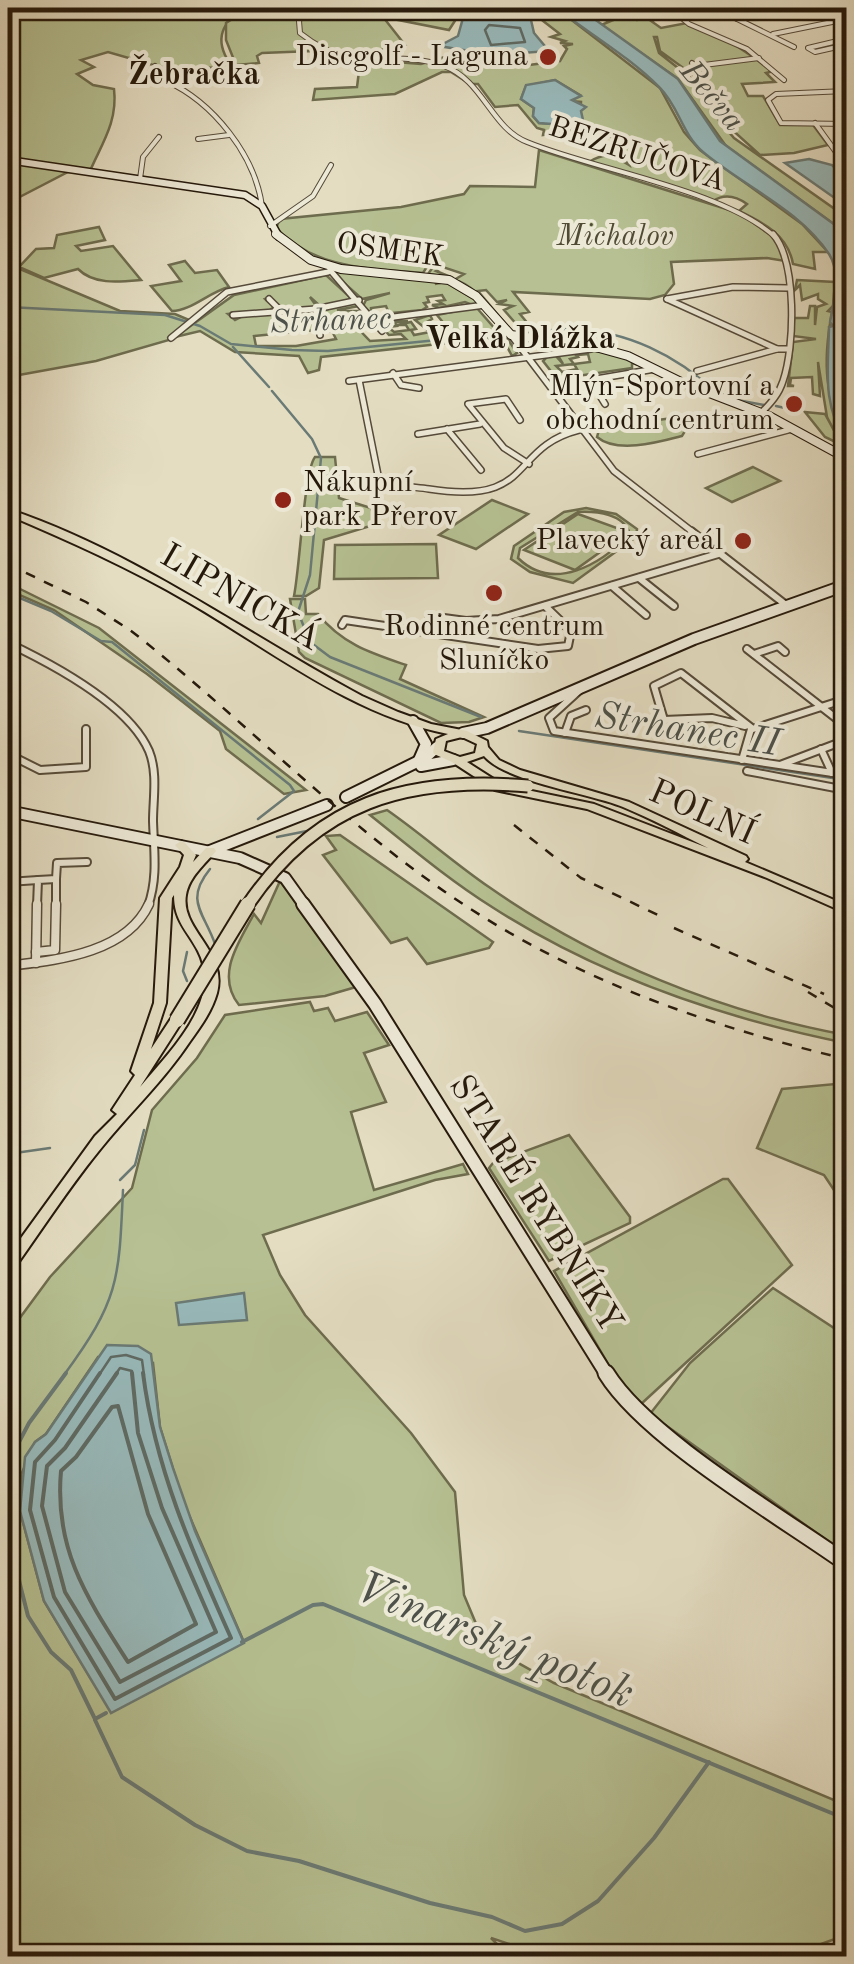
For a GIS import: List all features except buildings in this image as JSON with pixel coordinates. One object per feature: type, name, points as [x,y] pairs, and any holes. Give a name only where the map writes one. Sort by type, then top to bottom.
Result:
[{"type":"main road","name":"LIPNICKÁ","points":[[8,512],[157,580],[298,665],[412,720],[434,736],[443,756],[499,788],[599,810],[779,880]]},
{"type":"main road","name":"LIPNICKÁ","points":[[412,720],[477,737],[495,762],[516,772],[640,810],[712,842],[779,880]]},
{"type":"main road","points":[[437,745],[445,736],[461,733]]},
{"type":"main road","points":[[454,760],[476,758],[484,748]]},
{"type":"main road","name":"POLNÍ","points":[[130,1094],[266,880],[314,829],[360,805],[414,790],[474,783],[528,786],[624,811],[846,909]]},
{"type":"main road","points":[[8,1266],[130,1094],[160,1003],[166,898],[186,868],[190,854],[180,846]]},
{"type":"main road","points":[[186,868],[210,852]]},
{"type":"main road","points":[[98,1142],[138,1100],[208,1002],[213,983],[211,968],[182,916],[179,898],[186,878],[210,852]]},
{"type":"street","name":"BEZRUČOVA","points":[[306,8],[299,20],[300,34],[321,53],[349,60],[427,62],[448,67],[474,83],[507,131],[523,142],[745,215],[783,245],[788,288],[783,386],[762,413]]},
{"type":"street","points":[[700,8],[685,10],[691,17],[682,20],[728,39],[784,80]]},
{"type":"street","points":[[737,19],[796,8]]},
{"type":"street","points":[[817,8],[844,21]]},
{"type":"street","points":[[726,13],[797,48],[813,50],[808,47],[846,44]]},
{"type":"street","points":[[770,34],[844,21]]},
{"type":"street","points":[[784,42],[800,39]]},
{"type":"street","points":[[692,64],[759,58]]},
{"type":"street","points":[[154,66],[194,96],[238,144],[262,196],[262,206]]},
{"type":"street","points":[[846,91],[771,95],[768,100],[781,123],[846,124]]},
{"type":"street","points":[[815,123],[844,158],[846,166]]},
{"type":"street","points":[[198,139],[229,135]]},
{"type":"street","points":[[140,179],[142,157],[158,137]]},
{"type":"street","points":[[8,160],[226,190],[262,206]]},
{"type":"street","points":[[270,226],[313,196],[331,166]]},
{"type":"street","points":[[251,198],[262,196]]},
{"type":"street","name":"OSMEK","points":[[262,206],[270,226],[296,251],[331,270],[443,278],[485,305],[509,333]]},
{"type":"street","points":[[171,338],[228,292],[331,270],[382,331]]},
{"type":"street","points":[[777,349],[666,299],[739,286],[788,288]]},
{"type":"street","points":[[309,298],[318,308],[320,335]]},
{"type":"street","points":[[268,299],[280,311]]},
{"type":"street","points":[[233,314],[318,308],[359,300]]},
{"type":"street","name":"OSMEK","points":[[371,320],[485,305]]},
{"type":"street","points":[[509,333],[606,349],[762,413],[846,458]]},
{"type":"street","points":[[509,333],[579,430],[629,485],[786,605]]},
{"type":"street","points":[[350,381],[524,356],[606,349]]},
{"type":"street","points":[[697,372],[787,349]]},
{"type":"street","points":[[605,404],[590,380],[654,369]]},
{"type":"street","points":[[393,373],[402,385],[420,388]]},
{"type":"street","points":[[359,380],[378,475],[383,481],[452,493],[479,493],[506,485],[556,435],[579,430]]},
{"type":"street","points":[[520,420],[506,399],[468,404],[480,424],[494,433],[510,457],[529,464]]},
{"type":"street","points":[[418,434],[480,424]]},
{"type":"street","points":[[447,429],[481,470]]},
{"type":"street","points":[[698,454],[792,429]]},
{"type":"street","points":[[429,616],[446,627],[494,620],[718,554]]},
{"type":"street","points":[[639,578],[674,606]]},
{"type":"street","points":[[461,733],[480,731],[694,640],[846,585]]},
{"type":"street","points":[[612,586],[646,615]]},
{"type":"street","points":[[342,625],[345,620],[446,627],[538,649],[568,646],[571,631],[545,606]]},
{"type":"street","points":[[8,643],[64,672],[144,742],[151,762],[154,840],[153,892],[145,910],[130,927],[100,947],[8,966]]},
{"type":"street","points":[[754,654],[778,646],[786,652]]},
{"type":"street","points":[[747,649],[846,726]]},
{"type":"street","points":[[748,727],[681,673],[654,686],[664,720],[712,718],[748,727],[846,698]]},
{"type":"street","points":[[576,690],[576,697],[549,718],[552,728],[563,733],[742,760],[846,790]]},
{"type":"street","points":[[484,748],[495,732],[576,690]]},
{"type":"street","points":[[563,733],[571,716],[586,710]]},
{"type":"street","points":[[712,718],[726,710]]},
{"type":"street","points":[[412,720],[426,744],[418,761]]},
{"type":"street","points":[[742,760],[748,727]]},
{"type":"street","points":[[8,754],[40,770],[86,771],[86,729]]},
{"type":"street","points":[[779,771],[846,740]]},
{"type":"street","points":[[384,780],[437,745]]},
{"type":"street","points":[[821,749],[832,773]]},
{"type":"street","points":[[346,796],[434,762],[454,760]]},
{"type":"street","points":[[747,771],[846,775]]},
{"type":"street","points":[[210,852],[326,806]]},
{"type":"street","name":"STARÉ RYBNÍKY","points":[[8,811],[240,858],[280,874],[300,894],[487,1177],[593,1355],[623,1397],[664,1434],[846,1563]]},
{"type":"street","points":[[153,862],[162,849],[247,836]]},
{"type":"street","points":[[240,858],[234,846],[247,836]]},
{"type":"street","points":[[36,952],[55,950],[57,864],[87,862]]},
{"type":"street","points":[[8,882],[56,879]]},
{"type":"street","points":[[36,963],[38,880]]},
{"type":"street","points":[[8,1116],[12,1122],[8,1128]]},
{"type":"green space","points":[[8,8],[243,8],[229,21],[222,35],[223,50],[233,68],[160,67],[108,52],[81,60],[94,67],[77,74],[93,85],[114,89],[115,101],[111,123],[90,171],[68,172],[8,203]]},
{"type":"green space","points":[[250,8],[556,8],[660,88],[684,132],[700,150],[802,224],[828,252],[813,252],[815,269],[793,264],[780,238],[766,225],[739,211],[747,204],[743,201],[726,196],[713,201],[589,162],[609,156],[629,165],[609,136],[596,134],[590,128],[543,135],[544,130],[537,128],[518,105],[495,107],[478,84],[470,84],[451,72],[442,72],[395,94],[313,100],[315,89],[357,87],[360,63],[313,51],[262,53],[257,56],[259,63],[236,65],[226,40],[226,23]],"holes":[[[498,10],[534,14],[560,34],[551,37],[573,44],[564,46],[567,49],[560,61],[521,66],[448,56],[421,64],[360,59],[361,54],[405,45],[383,17],[449,30],[458,16]],[[555,80],[580,95],[571,101],[581,102],[580,125],[539,123],[533,116],[534,108],[521,99],[526,86]]]},
{"type":"green space","points":[[580,8],[616,8],[603,11],[637,20],[672,14],[651,21],[661,28],[687,23],[732,43],[774,71],[766,73],[775,82],[742,84],[748,96],[763,96],[780,125],[813,125],[828,145],[760,155],[729,127],[700,80],[660,51],[654,37],[659,53],[701,86],[718,119],[734,138],[846,217],[846,233],[726,146],[678,79],[601,25],[611,21],[594,18]]},
{"type":"green space","name":"Michalov","points":[[539,150],[739,213],[776,239],[785,261],[767,258],[671,262],[674,284],[665,295],[650,299],[513,292],[529,312],[520,314],[529,325],[518,326],[504,310],[513,306],[499,304],[507,300],[497,302],[486,290],[478,291],[509,328],[476,292],[454,280],[464,274],[443,267],[436,271],[453,278],[428,274],[433,267],[428,265],[423,273],[344,264],[308,252],[276,228],[280,219],[401,207],[464,194],[470,186],[535,187]]},
{"type":"green space","points":[[99,227],[105,240],[76,246],[81,251],[113,246],[141,280],[99,280],[78,269],[44,278],[19,267],[36,249],[54,248],[57,235]]},
{"type":"green space","points":[[185,261],[195,273],[217,270],[229,287],[172,311],[151,286],[181,281],[169,265]]},
{"type":"green space","points":[[8,264],[120,311],[175,314],[189,320],[169,340],[96,361],[8,377]]},
{"type":"green space","points":[[334,274],[442,280],[435,284],[445,282],[479,302],[475,306],[465,302],[439,308],[432,305],[443,304],[438,301],[445,300],[442,295],[427,297],[429,302],[424,303],[427,307],[422,310],[382,314],[388,311],[386,306],[371,308],[371,314],[363,306],[366,300],[390,293],[362,299]]},
{"type":"green space","points":[[326,275],[353,300],[320,306],[310,297],[317,307],[283,309],[270,297],[265,299],[274,307],[270,310],[228,314],[235,320],[245,315],[310,311],[316,330],[254,336],[256,346],[296,346],[336,339],[332,331],[322,331],[323,322],[317,312],[357,301],[359,306],[337,310],[359,311],[345,315],[370,341],[406,339],[401,334],[389,335],[377,321],[408,321],[388,327],[394,332],[409,330],[406,325],[397,325],[411,322],[416,329],[411,330],[414,335],[430,332],[415,320],[430,315],[432,319],[425,323],[431,328],[446,326],[437,315],[476,307],[496,330],[501,329],[517,353],[512,356],[502,337],[321,357],[319,370],[308,373],[299,356],[235,352],[200,331],[175,337],[234,295]]},
{"type":"green space","points":[[797,280],[835,282],[833,306],[828,311],[832,312],[827,366],[830,395],[846,447],[825,437],[805,412],[825,414],[838,438],[827,417],[818,362],[820,396],[813,394],[812,377],[791,378],[790,385],[794,386],[788,386],[793,342],[816,339],[793,336],[794,318],[808,318],[810,306],[815,306],[815,325],[817,307],[826,304],[818,299],[818,294],[802,300],[800,285],[795,290]]},
{"type":"green space","points":[[584,350],[612,353],[646,367],[632,363],[632,368],[557,379],[543,361],[547,357],[541,356],[554,354],[563,364],[557,354],[573,352],[578,357],[570,359],[574,364],[590,362],[588,354],[579,355],[576,351]],"holes":[[[574,364],[577,369],[562,372],[556,366]]]},
{"type":"green space","points":[[680,417],[676,421],[687,428],[682,436],[638,445],[605,442],[597,437],[599,430],[591,429]]},
{"type":"green space","points":[[315,457],[335,457],[339,498],[371,508],[377,524],[324,540],[319,588],[306,596],[294,596],[308,481]]},
{"type":"green space","points":[[753,467],[780,481],[732,502],[706,488]]},
{"type":"green space","points":[[492,500],[528,514],[476,549],[439,535]]},
{"type":"green space","points":[[586,508],[616,514],[637,529],[636,537],[573,583],[530,572],[511,559],[514,546],[564,512]],"holes":[[[578,512],[616,518],[630,534],[591,564],[562,574],[532,568],[518,558],[520,548]]]},
{"type":"green space","points":[[578,514],[628,532],[575,570],[524,550]]},
{"type":"green space","points":[[436,544],[438,578],[334,579],[335,545]]},
{"type":"green space","points":[[8,583],[99,628],[306,790],[284,794],[226,749],[220,731],[147,674],[54,610],[8,590]]},
{"type":"green space","points":[[290,599],[305,599],[306,614],[318,614],[347,640],[406,665],[400,679],[484,717],[441,723],[305,658],[299,652]]},
{"type":"green space","points":[[387,810],[530,914],[615,960],[752,1013],[846,1035],[846,1043],[708,1007],[575,954],[476,897],[370,815]]},
{"type":"green space","points":[[340,835],[493,942],[489,948],[427,964],[407,938],[391,943],[323,855],[336,850],[326,836]]},
{"type":"green space","points":[[280,881],[356,987],[325,996],[239,1005],[229,982],[232,959],[254,914],[261,923]]},
{"type":"green space","points":[[310,1002],[314,1011],[328,1008],[335,1021],[367,1012],[389,1045],[364,1053],[386,1102],[351,1112],[374,1190],[463,1164],[468,1174],[435,1180],[263,1235],[280,1275],[305,1315],[411,1433],[455,1492],[464,1595],[477,1626],[495,1650],[554,1683],[846,1805],[846,1935],[788,1956],[546,1956],[491,1938],[509,1956],[8,1956],[8,1334],[50,1277],[132,1188],[152,1110],[197,1058],[225,1015]],"holes":[[[98,1357],[153,1363],[160,1427],[183,1501],[243,1640],[90,1677],[44,1601],[20,1511],[21,1475],[35,1442],[46,1434]]]},
{"type":"green space","points":[[846,1083],[846,1208],[824,1175],[757,1148],[782,1089]]},
{"type":"green space","points":[[569,1135],[630,1217],[630,1223],[549,1261],[489,1168],[493,1163]]},
{"type":"green space","points":[[728,1179],[792,1265],[640,1405],[623,1390],[554,1271]]},
{"type":"green space","points":[[773,1288],[846,1336],[846,1554],[650,1414],[690,1363]]},
{"type":"water","points":[[556,8],[579,8],[678,79],[720,141],[846,233],[846,444],[833,414],[828,387],[829,327],[833,326],[830,322],[836,278],[829,254],[786,211],[703,152],[666,95],[649,77]]},
{"type":"water","points":[[498,14],[531,20],[534,33],[549,51],[494,55],[439,46],[458,36],[463,18]]},
{"type":"water","points":[[555,80],[581,96],[572,100],[586,107],[581,111],[583,120],[578,126],[539,123],[533,116],[534,108],[521,99],[526,85]]},
{"type":"water","points":[[809,159],[832,165],[843,176],[846,206],[785,163]]},
{"type":"water","points":[[244,1293],[247,1320],[179,1325],[176,1303]]},
{"type":"water","points":[[107,1345],[138,1346],[151,1354],[160,1427],[173,1468],[195,1531],[244,1643],[111,1713],[44,1601],[20,1511],[25,1457],[46,1434]]},
{"type":"waterway","name":"Strhanec","points":[[8,307],[165,315],[200,326],[231,344],[292,350],[328,351],[507,333]]},
{"type":"waterway","name":"Strhanec","points":[[525,333],[573,329],[612,334],[667,356],[715,392]]},
{"type":"waterway","name":"Strhanec II","points":[[233,347],[269,387]]},
{"type":"waterway","name":"Strhanec II","points":[[272,391],[312,439],[321,458],[310,575],[298,612],[310,642],[330,657],[481,717]]},
{"type":"waterway","name":"Strhanec","points":[[737,400],[764,405]]},
{"type":"waterway","name":"Strhanec","points":[[776,406],[794,410]]},
{"type":"waterway","name":"Vinarský potok","points":[[8,593],[51,611],[101,641],[112,642],[290,785],[294,791],[258,819]]},
{"type":"waterway","name":"Strhanec II","points":[[519,731],[846,780]]},
{"type":"waterway","points":[[277,837],[312,830]]},
{"type":"waterway","name":"Vinarský potok","points":[[210,869],[197,898],[215,944]]},
{"type":"waterway","name":"Vinarský potok","points":[[187,952],[183,971],[187,981]]},
{"type":"waterway","name":"Vinarský potok","points":[[120,1180],[135,1165],[144,1130]]},
{"type":"waterway","points":[[8,1154],[50,1148]]},
{"type":"waterway","name":"Vinarský potok","points":[[64,1375],[96,1327],[113,1288],[123,1190]]},
{"type":"waterway","name":"Vinarský potok","points":[[8,1463],[29,1423],[66,1373]]},
{"type":"waterway","name":"Vinarský potok","points":[[8,1537],[28,1616],[51,1652],[71,1670],[95,1719],[106,1713]]},
{"type":"waterway","name":"Vinarský potok","points":[[242,1642],[313,1605],[323,1604],[709,1763]]},
{"type":"waterway","points":[[95,1720],[122,1777],[195,1825],[247,1851],[299,1861],[430,1903],[492,1917],[525,1931],[562,1924],[598,1901],[654,1838],[709,1763]]},
{"type":"waterway","name":"Vinarský potok","points":[[709,1763],[846,1819]]},
{"type":"tunnel","points":[[445,629],[448,624]]},
{"type":"railway","points":[[8,564],[86,602],[130,630],[378,842],[510,933],[649,999],[746,1032],[846,1059]]},
{"type":"railway","points":[[514,825],[581,878],[664,918]]},
{"type":"railway","points":[[674,928],[824,994]]},
{"type":"railway","points":[[808,992],[846,1015]]},
{"type":"place","name":"Discgolf - Laguna","points":[[548,57]]},
{"type":"place","name":"Mlýn-Sportovní a obchodní centrum","points":[[794,404]]},
{"type":"place","name":"Nákupní park Přerov","points":[[283,500]]},
{"type":"place","name":"Plavecký areál","points":[[743,541]]},
{"type":"place","name":"Rodinné centrum Sluníčko","points":[[494,593]]},
{"type":"district","name":"Žebračka","points":[[194,76]]},
{"type":"district","name":"Velká Dlážka","points":[[520,340]]},
{"type":"water label","name":"Bečva","points":[[711,97]]}]
